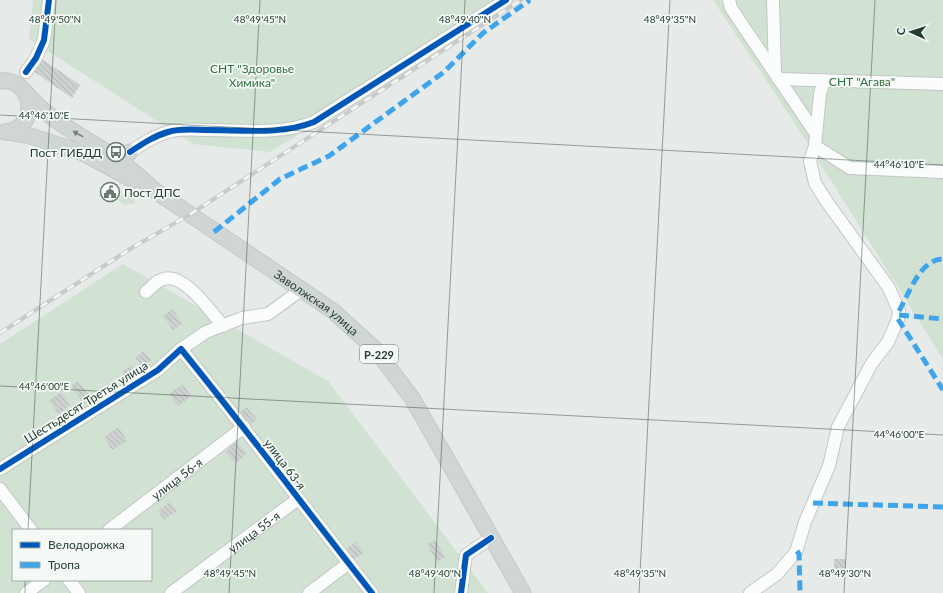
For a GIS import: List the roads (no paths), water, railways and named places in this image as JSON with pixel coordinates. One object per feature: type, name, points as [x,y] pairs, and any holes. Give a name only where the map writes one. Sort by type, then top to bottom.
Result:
[{"type":"main road","points":[[0,72],[20,88],[38,108],[53,120],[121,161]]},
{"type":"main road","points":[[0,81],[20,88],[30,107],[26,120],[14,130],[3,132]]},
{"type":"main road","points":[[3,132],[27,135],[83,153],[121,161]]},
{"type":"main road","name":"Заволжская улица","points":[[121,161],[154,190],[333,311],[375,349],[412,398],[523,593]]},
{"type":"street","points":[[26,72],[36,58],[44,40],[48,0]]},
{"type":"street","points":[[121,161],[154,137],[169,132],[185,129],[258,131],[286,129],[303,126],[314,122],[506,0]]},
{"type":"street","points":[[729,0],[731,8],[777,76],[815,140],[850,168],[943,172]]},
{"type":"street","points":[[773,0],[777,76]]},
{"type":"street","points":[[777,76],[824,80],[943,84]]},
{"type":"street","points":[[750,593],[776,574],[796,552],[805,522],[829,466],[838,428],[872,363],[888,342],[898,319],[899,311],[889,288],[815,183],[810,161],[815,140],[824,80]]},
{"type":"street","points":[[146,292],[161,279],[174,278],[196,292],[223,326]]},
{"type":"street","name":"Шестьдесят Третья улица","points":[[0,469],[158,370],[181,349],[206,332],[242,318],[268,314],[301,290]]},
{"type":"street","name":"улица 63-я","points":[[181,349],[244,427],[298,499],[372,593]]},
{"type":"street","name":"улица 56-я","points":[[110,529],[244,427]]},
{"type":"street","points":[[0,489],[30,529]]},
{"type":"street","name":"улица 55-я","points":[[171,593],[298,499]]},
{"type":"street","points":[[461,593],[466,555],[491,538]]},
{"type":"street","points":[[309,593],[349,563]]},
{"type":"street","points":[[26,593],[43,581]]},
{"type":"street","points":[[70,581],[79,593]]},
{"type":"railway","points":[[0,333],[130,249],[189,215],[521,0]]},
{"type":"place","name":"Пост ГИБДД","points":[[116,152]]},
{"type":"place","name":"Пост ДПС","points":[[110,192]]},
{"type":"park label","name":"СНТ \"Здоровье Химика\"","points":[[252,75]]},
{"type":"park label","name":"СНТ \"Агава\"","points":[[862,81]]}]
